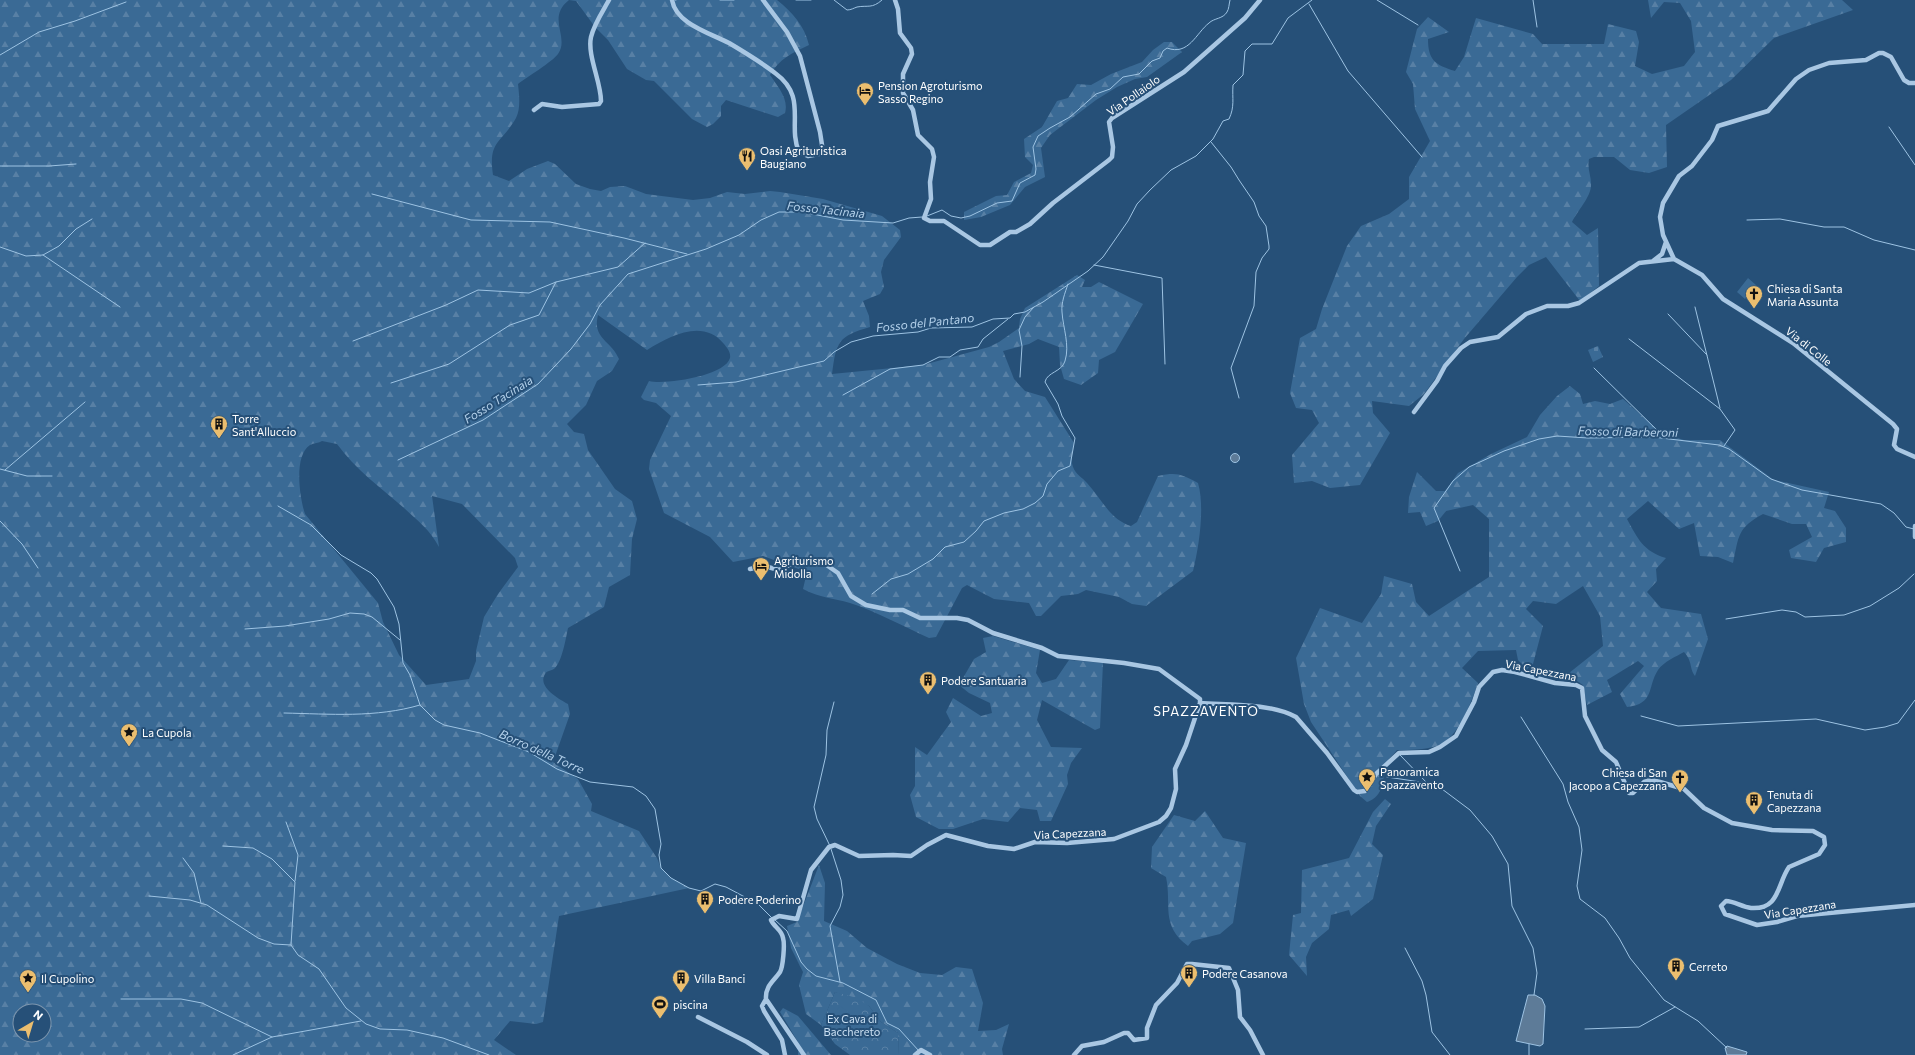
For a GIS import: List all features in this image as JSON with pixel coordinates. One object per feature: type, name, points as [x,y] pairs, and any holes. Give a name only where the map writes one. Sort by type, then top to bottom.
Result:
[{"type":"street","points":[[534,110],[542,104],[562,107],[599,104],[601,101],[600,88],[592,51],[591,37],[609,0]]},
{"type":"street","points":[[672,0],[679,14],[691,24],[729,44],[769,69],[784,81],[791,91],[795,103],[796,144],[799,152],[808,156],[819,154],[822,145],[820,132],[800,56],[787,32],[763,0]]},
{"type":"street","name":"Via Pollaiolo","points":[[895,0],[898,9],[900,33],[911,48],[912,54],[903,74],[903,93],[913,110],[918,135],[932,148],[934,157],[930,182],[932,199],[924,217],[930,221],[944,222],[980,245],[990,245],[1010,232],[1016,232],[1030,224],[1068,191],[1109,160],[1113,152],[1109,122],[1112,118],[1184,72],[1245,18],[1260,0]]},
{"type":"street","points":[[1414,412],[1437,381],[1445,366],[1461,348],[1470,342],[1498,337],[1526,314],[1547,306],[1568,306],[1579,304],[1639,263],[1674,259],[1666,242],[1660,217],[1663,202],[1679,176],[1692,166],[1712,140],[1718,126],[1768,111],[1796,79],[1809,70],[1829,63],[1866,60],[1873,58],[1877,53],[1883,53],[1891,57],[1904,80],[1909,83],[1915,83]]},
{"type":"street","points":[[1652,262],[1662,254],[1666,242]]},
{"type":"street","name":"Via di Colle","points":[[1674,259],[1702,275],[1723,299],[1793,343],[1893,424],[1897,431],[1894,445],[1897,449],[1915,457]]},
{"type":"street","points":[[750,570],[764,566],[779,570],[799,560],[825,564],[838,573],[851,596],[866,605],[890,610],[903,610],[920,618],[957,618],[968,620],[993,633],[1042,648],[1058,656],[1124,663],[1159,670],[1200,701]]},
{"type":"street","name":"Via Capezzana","points":[[766,999],[766,993],[772,981],[781,971],[784,950],[783,936],[772,920],[779,916],[796,919],[798,917],[811,870],[832,845],[838,846],[859,856],[911,856],[927,845],[946,835],[988,846],[1014,849],[1035,842],[1067,843],[1114,839],[1159,822],[1166,816],[1171,808],[1176,789],[1175,769],[1186,745],[1200,701],[1264,708],[1296,717],[1323,749],[1354,790],[1361,792],[1365,791],[1376,774],[1398,754],[1429,752],[1440,747],[1456,736],[1468,710],[1474,702],[1479,687],[1493,672],[1502,670],[1555,684],[1576,685],[1582,688],[1585,716],[1602,750],[1616,762],[1629,793],[1633,793],[1644,782],[1651,780],[1660,782],[1684,789],[1704,808],[1732,823],[1772,830],[1813,830],[1824,837],[1825,845],[1822,852],[1789,868],[1779,890],[1769,904],[1763,907],[1752,908],[1726,901],[1721,906],[1725,914],[1756,924],[1776,922],[1797,916],[1915,905]]},
{"type":"street","points":[[1074,1055],[1082,1046],[1104,1042],[1124,1033],[1128,1033],[1134,1040],[1147,1038],[1147,1028],[1156,1005],[1177,983],[1187,964],[1229,968],[1238,990],[1240,1017],[1250,1030],[1263,1055]]},
{"type":"street","points":[[785,1055],[782,1040],[764,1011],[763,1002],[766,999],[804,1055]]},
{"type":"street","points":[[698,1017],[741,1039],[767,1055]]},
{"type":"street","points":[[918,1052],[926,1052],[930,1055]]},
{"type":"green space","points":[[0,0],[569,0],[562,7],[559,14],[562,41],[558,54],[518,84],[518,114],[494,148],[492,155],[493,175],[509,181],[527,169],[548,161],[555,164],[576,184],[601,191],[610,187],[625,186],[646,194],[693,200],[710,198],[727,192],[745,194],[770,191],[823,199],[882,216],[900,230],[901,237],[884,260],[881,272],[884,287],[880,294],[863,301],[869,316],[870,327],[859,330],[845,337],[840,342],[835,354],[832,374],[923,365],[989,347],[1019,328],[1020,319],[1025,308],[1077,275],[1085,280],[1082,287],[1091,287],[1099,282],[1143,304],[1115,352],[1099,360],[1098,373],[1081,385],[1064,379],[1060,365],[1059,347],[1038,339],[1029,344],[1003,351],[1014,379],[1025,391],[1045,397],[1074,443],[1072,461],[1074,470],[1117,519],[1131,526],[1137,522],[1158,476],[1175,474],[1198,483],[1201,515],[1199,539],[1193,571],[1146,606],[1132,604],[1119,597],[1086,590],[1078,594],[1061,596],[1041,616],[1036,616],[1029,603],[994,599],[967,585],[962,588],[936,637],[929,638],[860,606],[821,596],[803,589],[807,572],[763,556],[733,562],[710,537],[664,513],[649,469],[650,460],[671,416],[656,403],[644,400],[641,397],[649,381],[668,382],[694,378],[706,374],[717,370],[726,364],[730,358],[729,352],[716,336],[706,332],[696,331],[676,335],[647,350],[598,315],[597,323],[600,334],[612,347],[619,359],[612,371],[597,381],[586,405],[567,424],[574,432],[584,434],[588,450],[615,489],[632,501],[637,519],[632,539],[630,575],[609,587],[604,607],[568,628],[560,660],[555,668],[545,674],[543,679],[546,688],[550,692],[568,704],[570,714],[553,762],[578,779],[592,804],[591,811],[639,831],[657,858],[661,868],[671,878],[689,888],[559,916],[543,1022],[536,1024],[510,1021],[494,1040],[516,1055],[0,1055]],"holes":[[[322,441],[337,444],[360,470],[423,526],[439,547],[432,496],[462,504],[515,558],[518,567],[498,594],[484,617],[476,651],[476,661],[469,679],[426,685],[399,655],[383,622],[378,603],[305,514],[301,498],[299,478],[301,458],[310,445]]]},
{"type":"green space","points":[[569,0],[777,0],[801,25],[809,45],[782,61],[770,75],[784,98],[786,108],[785,113],[778,117],[726,100],[721,106],[721,116],[713,124],[707,127],[692,119],[654,81],[646,80],[627,69],[608,40],[595,27],[576,1]]},
{"type":"green space","points":[[1648,0],[1842,0],[1853,10],[1774,38],[1731,80],[1666,125],[1667,167],[1649,173],[1630,170],[1614,157],[1594,157],[1589,159],[1588,165],[1591,189],[1572,222],[1587,235],[1598,228],[1599,286],[1580,301],[1546,257],[1529,265],[1464,339],[1424,394],[1409,406],[1372,401],[1373,413],[1390,433],[1360,485],[1330,488],[1312,481],[1294,483],[1292,455],[1319,423],[1312,410],[1296,408],[1290,393],[1300,338],[1316,329],[1322,309],[1347,246],[1361,226],[1389,214],[1409,199],[1409,177],[1430,141],[1415,109],[1413,84],[1406,72],[1417,29],[1428,17],[1449,32],[1428,39],[1428,46],[1431,57],[1434,61],[1455,71],[1464,57],[1476,18],[1533,34],[1542,44],[1604,44],[1608,24],[1636,31],[1639,42],[1635,66],[1652,74],[1684,66],[1695,52],[1691,21],[1680,3],[1664,2],[1651,18]]},
{"type":"green space","points":[[1164,42],[1172,42],[1182,52],[1147,77],[1135,79],[1117,87],[1096,100],[1050,135],[1041,148],[1045,177],[1025,187],[1010,205],[981,217],[964,220],[964,212],[996,196],[1007,195],[1014,182],[1031,173],[1033,165],[1025,157],[1024,139],[1042,127],[1057,101],[1068,98],[1077,84],[1091,85],[1111,74],[1142,62],[1153,50]]},
{"type":"green space","points":[[1748,278],[1756,285],[1745,299],[1737,292]]},
{"type":"green space","points":[[1598,346],[1603,357],[1593,362],[1588,350]]},
{"type":"green space","points":[[1570,386],[1580,394],[1583,404],[1595,401],[1610,404],[1623,399],[1661,433],[1684,440],[1720,440],[1774,480],[1829,492],[1824,508],[1835,511],[1846,528],[1846,542],[1824,548],[1816,562],[1791,558],[1789,550],[1812,537],[1806,524],[1792,524],[1763,514],[1748,524],[1740,534],[1733,563],[1718,557],[1700,556],[1694,523],[1679,529],[1648,501],[1627,519],[1638,538],[1646,548],[1666,558],[1656,569],[1657,581],[1647,592],[1661,608],[1701,614],[1708,639],[1695,676],[1689,659],[1684,652],[1660,667],[1655,676],[1649,694],[1642,702],[1627,707],[1620,694],[1644,666],[1638,661],[1607,680],[1612,692],[1587,705],[1583,685],[1577,681],[1562,681],[1564,677],[1603,646],[1600,616],[1583,586],[1556,604],[1533,601],[1526,609],[1543,626],[1533,664],[1527,669],[1518,660],[1516,650],[1478,651],[1462,668],[1478,683],[1472,700],[1457,728],[1445,742],[1437,746],[1412,750],[1397,750],[1387,762],[1380,791],[1373,799],[1367,802],[1360,796],[1311,722],[1304,704],[1296,658],[1320,608],[1362,623],[1381,594],[1384,576],[1412,584],[1416,602],[1429,616],[1489,577],[1489,519],[1473,505],[1446,511],[1438,521],[1426,526],[1420,512],[1408,513],[1409,497],[1417,472],[1436,491],[1445,491],[1458,473],[1491,454],[1527,437],[1540,415],[1557,396]]},
{"type":"green space","points":[[993,636],[1040,650],[1036,673],[1042,683],[1056,679],[1069,660],[1103,663],[1100,728],[1095,730],[1042,700],[1037,720],[1051,747],[1082,748],[1071,763],[1067,775],[1068,784],[1051,821],[1040,821],[1037,810],[1020,808],[1008,822],[983,819],[953,829],[939,829],[916,817],[910,795],[915,786],[915,747],[927,755],[951,722],[946,712],[953,698],[981,716],[992,713],[990,703],[969,693],[959,685],[974,659],[986,652],[983,638]]},
{"type":"green space","points":[[1385,799],[1391,804],[1376,826],[1372,844],[1383,855],[1373,899],[1351,916],[1349,910],[1331,915],[1329,929],[1312,943],[1306,957],[1307,976],[1289,955],[1293,915],[1301,913],[1302,870],[1349,858],[1373,812]]},
{"type":"green space","points":[[1205,811],[1223,838],[1246,843],[1233,923],[1220,934],[1192,941],[1188,946],[1179,938],[1170,922],[1166,877],[1151,868],[1152,847],[1174,815],[1195,821]]},
{"type":"green space","points":[[819,865],[825,883],[824,921],[847,931],[867,948],[897,964],[920,973],[942,975],[956,967],[972,969],[983,1003],[978,1031],[996,1030],[1009,1024],[1002,1049],[1003,1055],[899,1055],[898,1033],[881,1022],[869,1006],[835,992],[821,1025],[806,1014],[799,985],[803,972],[791,948],[787,926],[797,922]]},
{"type":"green space","name":"Ex Cava di Bacchereto","points":[[835,992],[857,998],[869,1006],[881,1022],[898,1033],[899,1055],[850,1055],[835,1044],[821,1025]]},
{"type":"green space","points":[[840,1006],[855,1017],[840,1036],[826,1025]]},
{"type":"green space","points":[[783,1008],[798,1016],[831,1055],[798,1055],[798,1042],[780,1012]]},
{"type":"shaded area","points":[[1233,454],[1237,454],[1239,458],[1237,462],[1233,462],[1231,460],[1231,456]]},
{"type":"shaded area","points":[[1528,995],[1535,995],[1542,999],[1545,1006],[1543,1044],[1540,1046],[1516,1041]]},
{"type":"shaded area","points":[[1727,1046],[1747,1052],[1746,1055],[1727,1055],[1725,1048]]},
{"type":"waterway","points":[[720,0],[734,0]]},
{"type":"waterway","points":[[796,0],[811,0]]},
{"type":"waterway","points":[[834,0],[847,10],[857,7],[873,6],[882,0]]},
{"type":"waterway","name":"Fosso Tacinaia","points":[[927,216],[942,210],[951,216],[961,218],[970,216],[997,203],[1012,201],[1020,183],[1035,175],[1036,169],[1033,147],[1038,136],[1070,117],[1096,94],[1110,89],[1123,77],[1139,74],[1152,61],[1160,58],[1163,51],[1167,48],[1175,50],[1187,46],[1204,27],[1227,12],[1230,0]]},
{"type":"waterway","name":"Fosso del Pantano","points":[[698,385],[736,382],[824,361],[834,352],[851,342],[873,336],[918,332],[931,328],[972,327],[993,319],[1010,318],[1014,314],[1025,312],[1043,302],[1088,271],[1103,257],[1128,221],[1137,204],[1150,190],[1171,170],[1196,156],[1213,139],[1223,121],[1229,119],[1231,114],[1233,106],[1233,85],[1243,75],[1245,51],[1252,44],[1272,44],[1288,18],[1312,0]]},
{"type":"waterway","points":[[1377,0],[1418,25]]},
{"type":"waterway","points":[[1533,0],[1537,27]]},
{"type":"waterway","points":[[0,55],[39,32],[75,21],[126,2]]},
{"type":"waterway","points":[[1309,4],[1348,71],[1422,157]]},
{"type":"waterway","points":[[1889,127],[1915,165]]},
{"type":"waterway","points":[[1211,142],[1231,167],[1254,202],[1259,216],[1266,226],[1269,246],[1269,249],[1262,258],[1256,272],[1254,306],[1231,368],[1239,398]]},
{"type":"waterway","points":[[0,166],[49,166],[76,164]]},
{"type":"waterway","points":[[372,194],[471,220],[550,222],[624,238],[687,254]]},
{"type":"waterway","name":"Fosso Tacinaia","points":[[398,460],[483,420],[538,384],[571,349],[590,324],[600,305],[628,274],[706,249],[739,235],[761,220],[779,212],[802,212],[843,220],[893,223],[909,218],[922,217]]},
{"type":"waterway","points":[[0,247],[26,256],[43,255],[59,246],[76,229],[92,219]]},
{"type":"waterway","points":[[1747,220],[1780,219],[1824,227],[1844,227],[1874,240],[1915,250]]},
{"type":"waterway","points":[[353,341],[446,305],[478,290],[529,293],[556,282],[618,267],[645,243]]},
{"type":"waterway","points":[[43,255],[120,307]]},
{"type":"waterway","points":[[1094,265],[1162,278],[1165,364]]},
{"type":"waterway","points":[[391,383],[449,364],[510,325],[539,315],[556,282]]},
{"type":"waterway","points":[[872,594],[891,579],[908,574],[933,559],[945,547],[964,542],[984,521],[1004,513],[1023,509],[1035,503],[1043,496],[1047,484],[1058,471],[1070,466],[1075,438],[1045,382],[1049,376],[1061,368],[1065,361],[1067,343],[1062,309],[1068,284]]},
{"type":"waterway","points":[[1020,377],[1022,346],[1019,330],[1025,317],[1034,307]]},
{"type":"waterway","points":[[1695,307],[1720,408]]},
{"type":"waterway","points":[[1668,314],[1707,355]]},
{"type":"waterway","points":[[843,395],[890,369],[923,365],[939,357],[950,357],[960,350],[978,347],[983,339],[1008,319]]},
{"type":"waterway","points":[[1629,339],[1720,409],[1735,430],[1724,446]]},
{"type":"waterway","points":[[1594,368],[1665,438]]},
{"type":"waterway","points":[[5,470],[85,402]]},
{"type":"waterway","name":"Fosso di Barberoni","points":[[1460,571],[1434,508],[1453,481],[1469,467],[1504,451],[1539,439],[1557,436],[1588,438],[1653,437],[1719,445],[1729,449],[1771,479],[1802,490],[1881,504],[1894,513],[1906,527],[1914,529]]},
{"type":"waterway","points":[[0,469],[27,476],[52,476]]},
{"type":"waterway","name":"Borro della Torre","points":[[278,506],[311,525],[341,555],[371,573],[377,579],[394,607],[399,624],[403,663],[410,675],[420,705],[435,720],[444,725],[480,733],[529,752],[557,769],[590,782],[633,787],[646,796],[655,809],[661,844],[659,855],[661,868],[671,878],[689,888],[701,891],[715,884],[726,887],[758,904],[772,918]]},
{"type":"waterway","points":[[0,521],[22,544],[38,568]]},
{"type":"waterway","points":[[1726,619],[1782,610],[1796,612],[1805,617],[1844,615],[1870,606],[1899,588],[1914,574]]},
{"type":"waterway","points":[[245,629],[285,626],[329,619],[350,613],[364,614],[372,617],[400,640]]},
{"type":"waterway","points":[[1641,716],[1678,726],[1816,719],[1865,730],[1885,727],[1898,723],[1915,700]]},
{"type":"waterway","points":[[830,846],[817,819],[814,807],[826,755],[827,730],[834,702]]},
{"type":"waterway","points":[[284,713],[370,714],[420,705]]},
{"type":"waterway","points":[[1521,717],[1563,784],[1568,802],[1579,827],[1582,850],[1577,886],[1580,899],[1605,918],[1619,938],[1630,958],[1664,1000],[1698,1021],[1727,1048]]},
{"type":"waterway","points":[[1400,755],[1427,783]]},
{"type":"waterway","points":[[1387,777],[1427,783],[1442,789],[1470,810],[1492,836],[1508,864],[1512,906],[1533,948],[1537,973],[1534,995]]},
{"type":"waterway","points":[[286,822],[298,855],[295,881]]},
{"type":"waterway","points":[[223,846],[253,848],[272,859],[295,882],[291,945]]},
{"type":"waterway","points":[[831,849],[841,880],[843,895],[840,907],[830,926],[840,982]]},
{"type":"waterway","points":[[183,858],[194,873],[201,903]]},
{"type":"waterway","points":[[149,896],[190,900],[207,905],[258,938],[274,944],[291,945],[298,955],[319,969],[346,1008],[366,1024],[380,1029],[407,1030],[443,1038],[489,1055]]},
{"type":"waterway","name":"Borro della Torre","points":[[775,920],[787,931],[801,962],[807,969],[816,976],[843,983],[876,1000],[887,1023],[899,1029],[919,1051]]},
{"type":"waterway","points":[[1405,948],[1422,981],[1426,995],[1432,1032],[1450,1055]]},
{"type":"waterway","points":[[121,999],[181,999],[202,1003],[272,1037]]},
{"type":"waterway","points":[[1585,1029],[1639,1027],[1675,1007]]},
{"type":"waterway","points":[[233,1055],[272,1037],[361,1021]]},
{"type":"waterway","points":[[1529,1044],[1529,1055]]},
{"type":"place","name":"Pension Agroturismo Sasso Regino","points":[[865,106]]},
{"type":"place","name":"Oasi Agrituristica Baugiano","points":[[747,171]]},
{"type":"place","name":"Chiesa di Santa Maria Assunta","points":[[1754,309]]},
{"type":"place","name":"Torre Sant'Alluccio","points":[[219,439]]},
{"type":"place","name":"Agriturismo Midolla","points":[[761,581]]},
{"type":"place","name":"Podere Santuaria","points":[[928,695]]},
{"type":"place","name":"La Cupola","points":[[129,747]]},
{"type":"place","name":"Panoramica Spazzavento","points":[[1367,792]]},
{"type":"place","name":"Chiesa di San Jacopo a Capezzana","points":[[1680,793]]},
{"type":"place","name":"Tenuta di Capezzana","points":[[1754,815]]},
{"type":"place","name":"Podere Poderino","points":[[705,914]]},
{"type":"place","name":"Cerreto","points":[[1676,981]]},
{"type":"place","name":"Podere Casanova","points":[[1189,988]]},
{"type":"place","name":"Il Cupolino","points":[[28,993]]},
{"type":"place","name":"Villa Banci","points":[[681,993]]},
{"type":"place","name":"piscina","points":[[660,1019]]},
{"type":"district","name":"SPAZZAVENTO","points":[[1206,711]]}]
